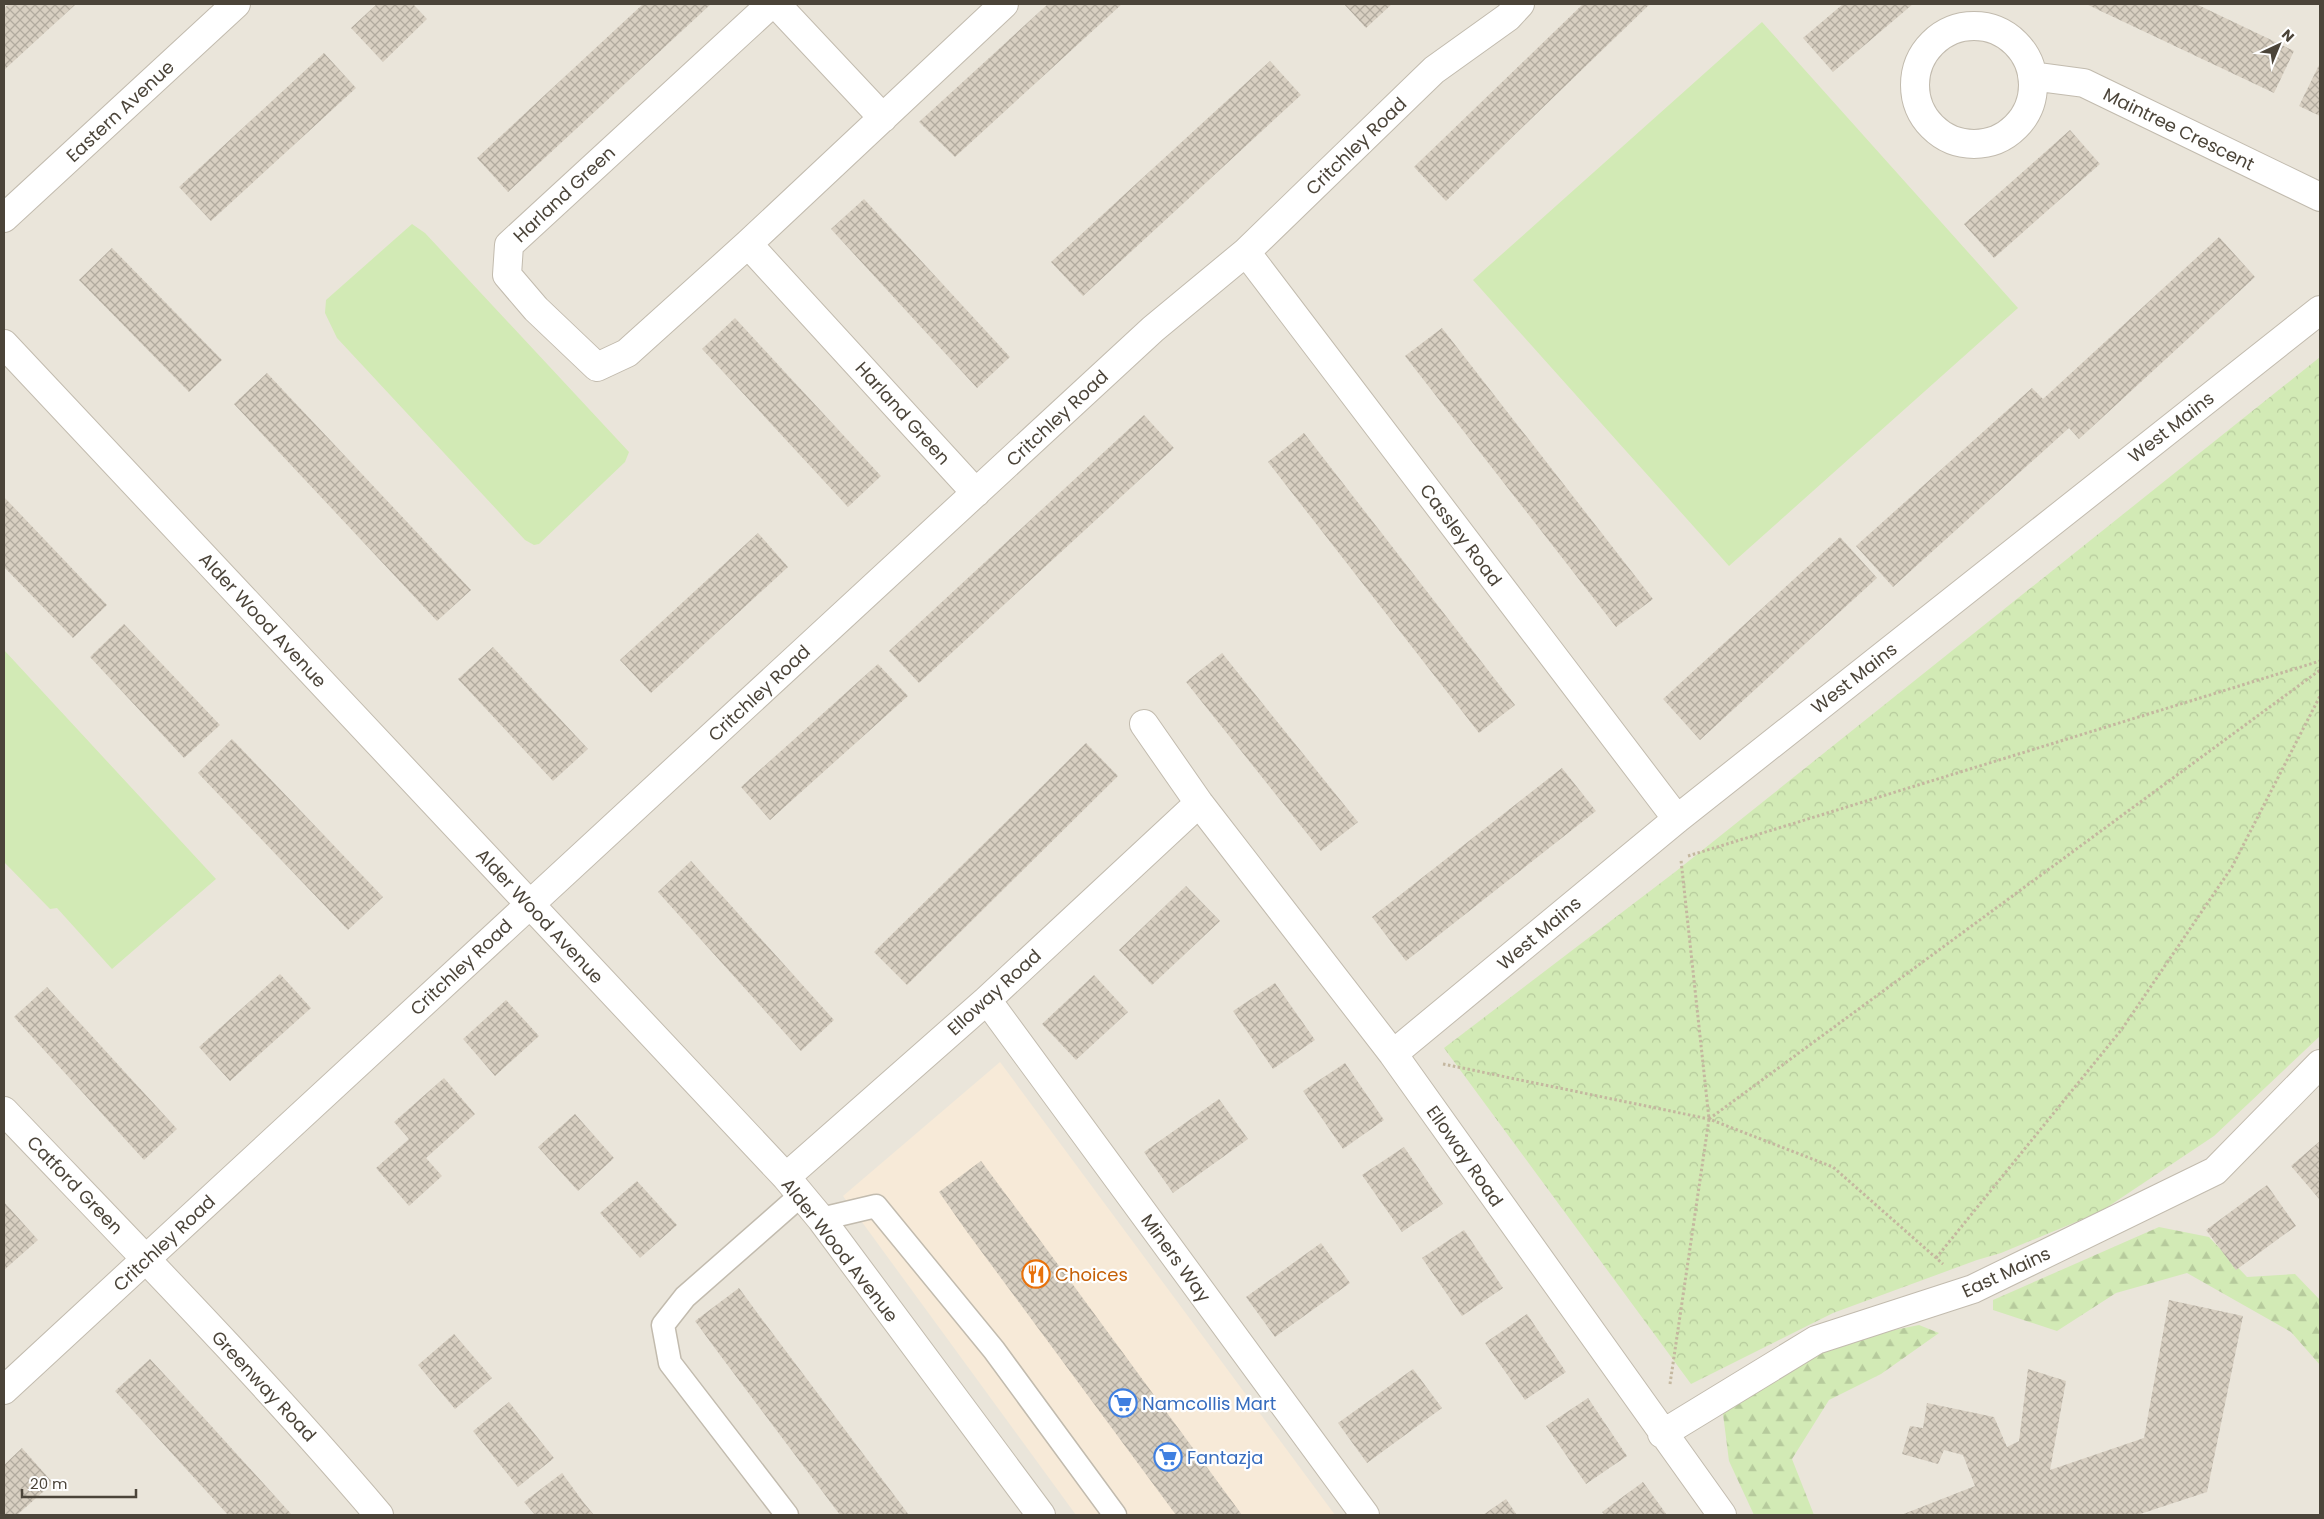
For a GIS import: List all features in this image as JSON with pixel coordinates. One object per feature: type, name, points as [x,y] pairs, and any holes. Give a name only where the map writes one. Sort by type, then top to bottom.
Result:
[{"type":"street","name":"Eastern Avenue","points":[[4,218],[236,4]]},
{"type":"street","name":"Harland Green","points":[[771,4],[509,245],[507,274],[536,309],[597,367],[627,353],[748,244],[1004,4]]},
{"type":"street","points":[[776,4],[883,118]]},
{"type":"street","name":"Critchley Road","points":[[4,1390],[1153,329],[1246,252],[1434,70],[1508,8]]},
{"type":"street","points":[[1963,27],[1981,27],[1999,32],[2015,43],[2027,58],[2032,76],[2032,96],[2025,115],[2012,131],[1994,141],[1974,144],[1955,141],[1937,131],[1923,116],[1916,98],[1915,80],[1919,61],[1930,45],[1945,33],[1963,27]]},
{"type":"street","name":"Maintree Crescent","points":[[2032,76],[2084,84],[2320,197]]},
{"type":"street","name":"Harland Green","points":[[748,244],[976,493]]},
{"type":"street","name":"Cassley Road","points":[[1246,252],[1677,819]]},
{"type":"street","name":"West Mains","points":[[1393,1054],[1677,819],[2320,310]]},
{"type":"street","name":"Alder Wood Avenue","points":[[4,344],[793,1186],[821,1219],[1041,1515]]},
{"type":"street","name":"Elloway Road","points":[[1144,724],[1199,803],[1393,1054],[1662,1434],[1722,1515]]},
{"type":"street","name":"Elloway Road","points":[[793,1186],[1199,803]]},
{"type":"street","name":"Miners Way","points":[[988,1000],[1365,1515]]},
{"type":"street","name":"East Mains","points":[[1662,1434],[1816,1340],[1973,1289],[2215,1171],[2320,1064]]},
{"type":"street","name":"Catford Green","points":[[4,1111],[146,1260]]},
{"type":"street","name":"Greenway Road","points":[[146,1260],[322,1448],[379,1515]]},
{"type":"lane","points":[[787,1515],[670,1363],[663,1325],[684,1297],[793,1186]]},
{"type":"lane","points":[[821,1219],[876,1206],[994,1350],[1114,1515]]},
{"type":"path","points":[[1662,1434],[1709,1119],[1681,858],[2320,661]]},
{"type":"path","points":[[1709,1119],[2320,670]]},
{"type":"path","points":[[1936,1258],[2122,1029],[2232,867],[2320,696]]},
{"type":"path","points":[[1393,1054],[1709,1119],[1833,1167],[1973,1289]]},
{"type":"shaded area","points":[[4,4],[2320,4],[2320,1515],[4,1515]]},
{"type":"shaded area","points":[[1000,1062],[1335,1515],[1076,1515],[843,1196]]},
{"type":"green space","points":[[1762,22],[2018,308],[1729,566],[1473,280]]},
{"type":"green space","points":[[412,224],[425,233],[629,452],[625,462],[539,544],[534,545],[525,540],[337,338],[325,313],[326,300]]},
{"type":"green space","points":[[2320,357],[2320,1036],[2214,1136],[2100,1212],[2001,1253],[1833,1313],[1691,1384],[1444,1048],[1675,872]]},
{"type":"green space","points":[[4,650],[216,879],[112,969],[57,908],[50,909],[4,862]]},
{"type":"green space","points":[[2159,1227],[2209,1237],[2247,1277],[2295,1274],[2320,1300],[2320,1365],[2291,1332],[2187,1273],[2116,1293],[2057,1331],[1993,1310],[1993,1300]]},
{"type":"green space","points":[[1919,1325],[1939,1333],[1881,1374],[1829,1400],[1792,1459],[1814,1515],[1754,1515],[1729,1461],[1722,1406],[1840,1341]]},
{"type":"building","points":[[9,4],[76,4],[4,70],[4,8]]},
{"type":"building","points":[[377,4],[413,4],[427,19],[383,62],[351,28]]},
{"type":"building","points":[[643,4],[711,4],[508,192],[477,158]]},
{"type":"building","points":[[1048,4],[1122,4],[955,157],[919,122]]},
{"type":"building","points":[[1344,4],[1392,4],[1366,28]]},
{"type":"building","points":[[1583,4],[1650,4],[1446,201],[1414,167]]},
{"type":"building","points":[[1843,4],[1913,4],[1833,72],[1803,38]]},
{"type":"building","points":[[2086,4],[2196,4],[2294,51],[2274,93]]},
{"type":"building","points":[[324,53],[356,88],[211,221],[179,187]]},
{"type":"building","points":[[1270,61],[1301,95],[1083,296],[1051,262]]},
{"type":"building","points":[[2320,63],[2320,116],[2299,106]]},
{"type":"building","points":[[2070,130],[2100,164],[1994,258],[1964,224]]},
{"type":"building","points":[[864,199],[1010,357],[977,388],[831,229]]},
{"type":"building","points":[[2219,237],[2255,277],[2079,439],[2069,428],[1893,587],[1856,546],[2032,388],[2043,399]]},
{"type":"building","points":[[112,248],[222,360],[189,392],[79,280]]},
{"type":"building","points":[[735,318],[881,476],[848,507],[702,349]]},
{"type":"building","points":[[1442,328],[1653,599],[1616,627],[1405,356]]},
{"type":"building","points":[[267,373],[471,590],[437,621],[234,404]]},
{"type":"building","points":[[1144,415],[1174,448],[919,683],[889,651]]},
{"type":"building","points":[[1304,433],[1515,705],[1479,733],[1268,462]]},
{"type":"building","points":[[4,497],[107,605],[73,638],[4,567]]},
{"type":"building","points":[[758,533],[788,567],[651,693],[620,660]]},
{"type":"building","points":[[1840,537],[1877,578],[1700,740],[1663,699]]},
{"type":"building","points":[[124,624],[220,725],[184,758],[90,657]]},
{"type":"building","points":[[493,647],[588,749],[553,781],[458,679]]},
{"type":"building","points":[[1222,653],[1358,822],[1321,851],[1186,682]]},
{"type":"building","points":[[878,664],[908,696],[770,820],[741,787]]},
{"type":"building","points":[[232,739],[383,897],[348,930],[198,773]]},
{"type":"building","points":[[1086,743],[1118,776],[907,985],[874,952]]},
{"type":"building","points":[[1562,768],[1596,811],[1406,961],[1372,917]]},
{"type":"building","points":[[691,861],[834,1020],[801,1051],[658,892]]},
{"type":"building","points":[[1186,886],[1220,921],[1152,985],[1119,950]]},
{"type":"building","points":[[280,974],[311,1008],[230,1081],[199,1047]]},
{"type":"building","points":[[1094,975],[1128,1012],[1076,1060],[1042,1024]]},
{"type":"building","points":[[1275,983],[1315,1040],[1273,1069],[1233,1011]]},
{"type":"building","points":[[47,987],[177,1129],[144,1160],[14,1017]]},
{"type":"building","points":[[506,1000],[539,1036],[495,1076],[463,1039]]},
{"type":"building","points":[[1345,1063],[1384,1120],[1343,1149],[1303,1091]]},
{"type":"building","points":[[444,1078],[475,1114],[426,1158],[442,1176],[409,1206],[376,1168],[409,1139],[394,1122]]},
{"type":"building","points":[[1219,1099],[1248,1139],[1173,1193],[1144,1152]]},
{"type":"building","points":[[575,1114],[614,1158],[578,1191],[538,1147]]},
{"type":"building","points":[[2320,1141],[2320,1200],[2291,1166]]},
{"type":"building","points":[[1404,1147],[1443,1204],[1402,1232],[1362,1175]]},
{"type":"building","points":[[981,1161],[1242,1515],[1176,1515],[967,1232],[939,1192]]},
{"type":"building","points":[[637,1181],[677,1225],[640,1258],[600,1213]]},
{"type":"building","points":[[2267,1185],[2296,1226],[2236,1270],[2206,1230]]},
{"type":"building","points":[[4,1202],[38,1240],[4,1270]]},
{"type":"building","points":[[1464,1230],[1503,1288],[1462,1316],[1422,1258]]},
{"type":"building","points":[[1321,1243],[1350,1283],[1275,1337],[1246,1297]]},
{"type":"building","points":[[739,1288],[909,1515],[840,1515],[717,1351],[695,1321]]},
{"type":"building","points":[[2169,1300],[2243,1316],[2207,1492],[2137,1515],[1901,1515],[1975,1486],[1963,1455],[1944,1450],[1938,1464],[1902,1454],[1910,1426],[1923,1428],[1927,1403],[1994,1417],[2007,1447],[2019,1441],[2028,1369],[2066,1381],[2050,1470],[2144,1438]]},
{"type":"building","points":[[1527,1314],[1566,1372],[1525,1400],[1485,1343]]},
{"type":"building","points":[[454,1334],[492,1378],[455,1409],[418,1365]]},
{"type":"building","points":[[150,1359],[292,1515],[228,1515],[115,1391]]},
{"type":"building","points":[[1413,1369],[1442,1408],[1367,1463],[1338,1423]]},
{"type":"building","points":[[1588,1398],[1627,1456],[1586,1484],[1546,1426]]},
{"type":"building","points":[[509,1402],[554,1458],[518,1487],[473,1431]]},
{"type":"building","points":[[22,1448],[53,1483],[17,1515],[4,1515],[4,1465]]},
{"type":"building","points":[[562,1473],[594,1515],[535,1515],[524,1502]]},
{"type":"building","points":[[1643,1482],[1667,1515],[1605,1515],[1602,1512]]},
{"type":"building","points":[[1506,1499],[1517,1515],[1483,1515]]},
{"type":"place","name":"Choices","points":[[1036,1274]]},
{"type":"place","name":"Namcollis Mart","points":[[1123,1403]]},
{"type":"place","name":"Fantazja","points":[[1168,1457]]}]
